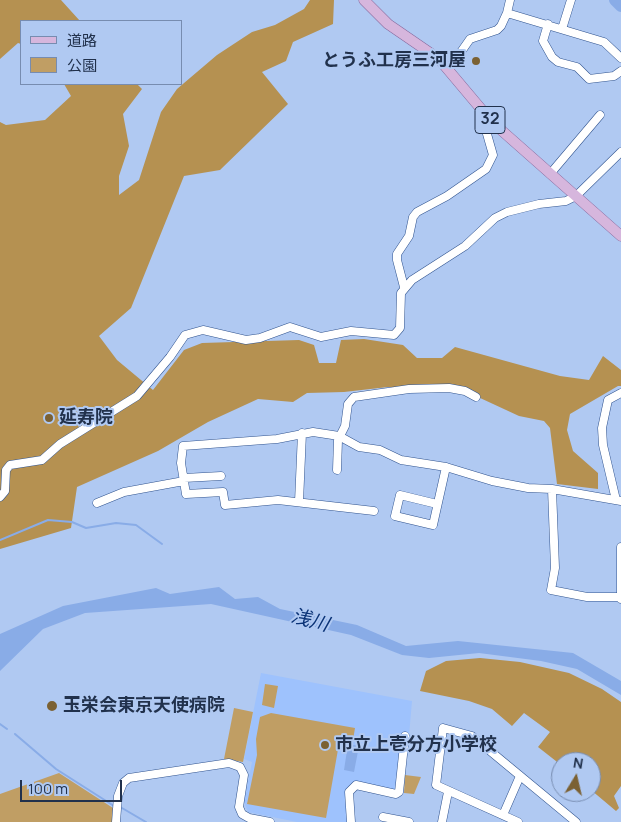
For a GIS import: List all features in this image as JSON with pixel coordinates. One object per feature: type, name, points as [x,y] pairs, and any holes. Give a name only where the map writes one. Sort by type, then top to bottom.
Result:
[{"type":"main road","name":"32","points":[[364,0],[388,24],[428,50],[449,69],[492,122],[621,236]]},
{"type":"street","points":[[449,69],[470,39],[497,30],[501,26],[510,0]]},
{"type":"street","points":[[562,29],[571,0]]},
{"type":"street","points":[[507,13],[604,42],[621,58]]},
{"type":"street","points":[[548,24],[544,41],[552,57],[558,62],[577,68],[589,79],[614,76],[621,71]]},
{"type":"street","points":[[550,174],[600,115]]},
{"type":"street","points":[[0,497],[5,491],[6,470],[10,465],[42,460],[67,440],[137,396],[170,357],[184,335],[190,332],[203,330],[246,340],[260,338],[290,327],[321,337],[351,331],[394,335],[400,328],[400,301],[404,287],[397,254],[410,236],[412,218],[417,212],[447,196],[486,169],[493,155],[487,134],[492,122]]},
{"type":"street","points":[[404,287],[428,268],[465,246],[496,218],[519,208],[566,201],[576,196],[621,152]]},
{"type":"street","points":[[337,470],[339,436],[345,426],[348,404],[354,397],[409,389],[450,388],[465,391],[476,398]]},
{"type":"street","points":[[374,511],[278,500],[225,505],[223,492],[186,494],[181,463],[183,446],[277,439],[313,432],[339,436],[360,447],[380,450],[401,460],[446,467],[492,481],[528,488],[552,489],[618,501],[602,445],[602,428],[608,400],[621,393]]},
{"type":"street","points":[[298,502],[302,433]]},
{"type":"street","points":[[437,504],[400,495],[395,516],[433,525],[446,467]]},
{"type":"street","points":[[97,503],[124,492],[184,480],[221,476]]},
{"type":"street","points":[[552,489],[555,568],[552,590],[587,598],[621,598],[621,546]]},
{"type":"street","points":[[518,822],[436,785],[443,728],[472,736],[576,822]]},
{"type":"street","points":[[351,822],[348,792],[356,785],[396,794],[399,792],[405,736]]},
{"type":"street","points":[[116,822],[118,796],[123,783],[129,778],[224,763],[240,767],[244,775],[240,801],[242,814],[250,818],[270,822]]},
{"type":"street","points":[[503,815],[520,776]]},
{"type":"street","points":[[442,822],[448,792]]},
{"type":"street","points":[[383,817],[409,822]]},
{"type":"shaded area","points":[[0,0],[61,0],[79,20],[20,20],[20,44],[18,43],[0,59]]},
{"type":"shaded area","points":[[310,0],[334,0],[333,24],[293,42],[286,61],[262,72],[288,104],[220,170],[184,176],[131,308],[99,336],[117,360],[153,390],[184,350],[202,343],[299,340],[314,345],[319,363],[336,363],[341,340],[364,339],[403,345],[417,358],[442,358],[455,347],[560,376],[589,380],[603,356],[621,370],[621,386],[570,414],[567,430],[573,451],[598,473],[598,489],[557,484],[550,428],[544,421],[519,416],[465,391],[388,387],[344,392],[307,393],[293,402],[258,399],[208,422],[158,451],[77,487],[71,528],[0,549],[0,122],[6,125],[45,120],[71,96],[65,85],[138,85],[142,89],[123,114],[129,146],[119,176],[119,195],[139,180],[161,112],[177,89],[217,55],[252,32],[275,25],[304,9]]},
{"type":"shaded area","points":[[480,658],[520,662],[569,673],[602,689],[621,702],[621,786],[614,796],[619,808],[616,811],[601,798],[601,752],[551,752],[551,757],[538,747],[550,732],[524,713],[512,726],[492,709],[469,701],[420,691],[426,671],[446,661]]},
{"type":"shaded area","name":"市立上壱分方小学校","points":[[261,673],[412,701],[409,736],[405,736],[399,792],[356,785],[350,789],[351,822],[297,822],[248,812],[244,802],[252,762],[244,759]]},
{"type":"green space","points":[[265,684],[278,686],[274,708],[262,705]]},
{"type":"green space","points":[[234,708],[253,712],[243,762],[224,759]]},
{"type":"green space","points":[[271,713],[355,728],[353,740],[340,738],[326,818],[247,804],[257,755],[256,739],[260,717]]},
{"type":"green space","points":[[59,773],[113,808],[112,822],[0,822],[0,794]]},
{"type":"green space","points":[[405,775],[421,777],[414,794],[404,793]]},
{"type":"water","name":"浅川","points":[[219,587],[235,599],[258,597],[280,609],[357,625],[406,646],[458,641],[573,653],[621,681],[621,695],[577,669],[541,661],[479,653],[429,658],[402,655],[351,635],[211,604],[85,613],[43,629],[0,671],[0,634],[63,606],[156,588],[170,594]]},
{"type":"water","points":[[348,744],[359,746],[354,772],[344,770]]},
{"type":"waterway","points":[[615,0],[621,6]]},
{"type":"waterway","points":[[0,540],[48,520],[72,522],[86,528],[116,523],[136,525],[162,544]]},
{"type":"waterway","points":[[0,724],[7,729]]},
{"type":"waterway","points":[[15,734],[56,769],[114,806]]},
{"type":"waterway","points":[[122,808],[146,822]]},
{"type":"place","name":"とうふ工房三河屋","points":[[476,61]]},
{"type":"place","name":"延寿院","points":[[49,418]]},
{"type":"place","name":"玉栄会東京天使病院","points":[[52,706]]},
{"type":"place","name":"市立上壱分方小学校","points":[[325,745]]}]
